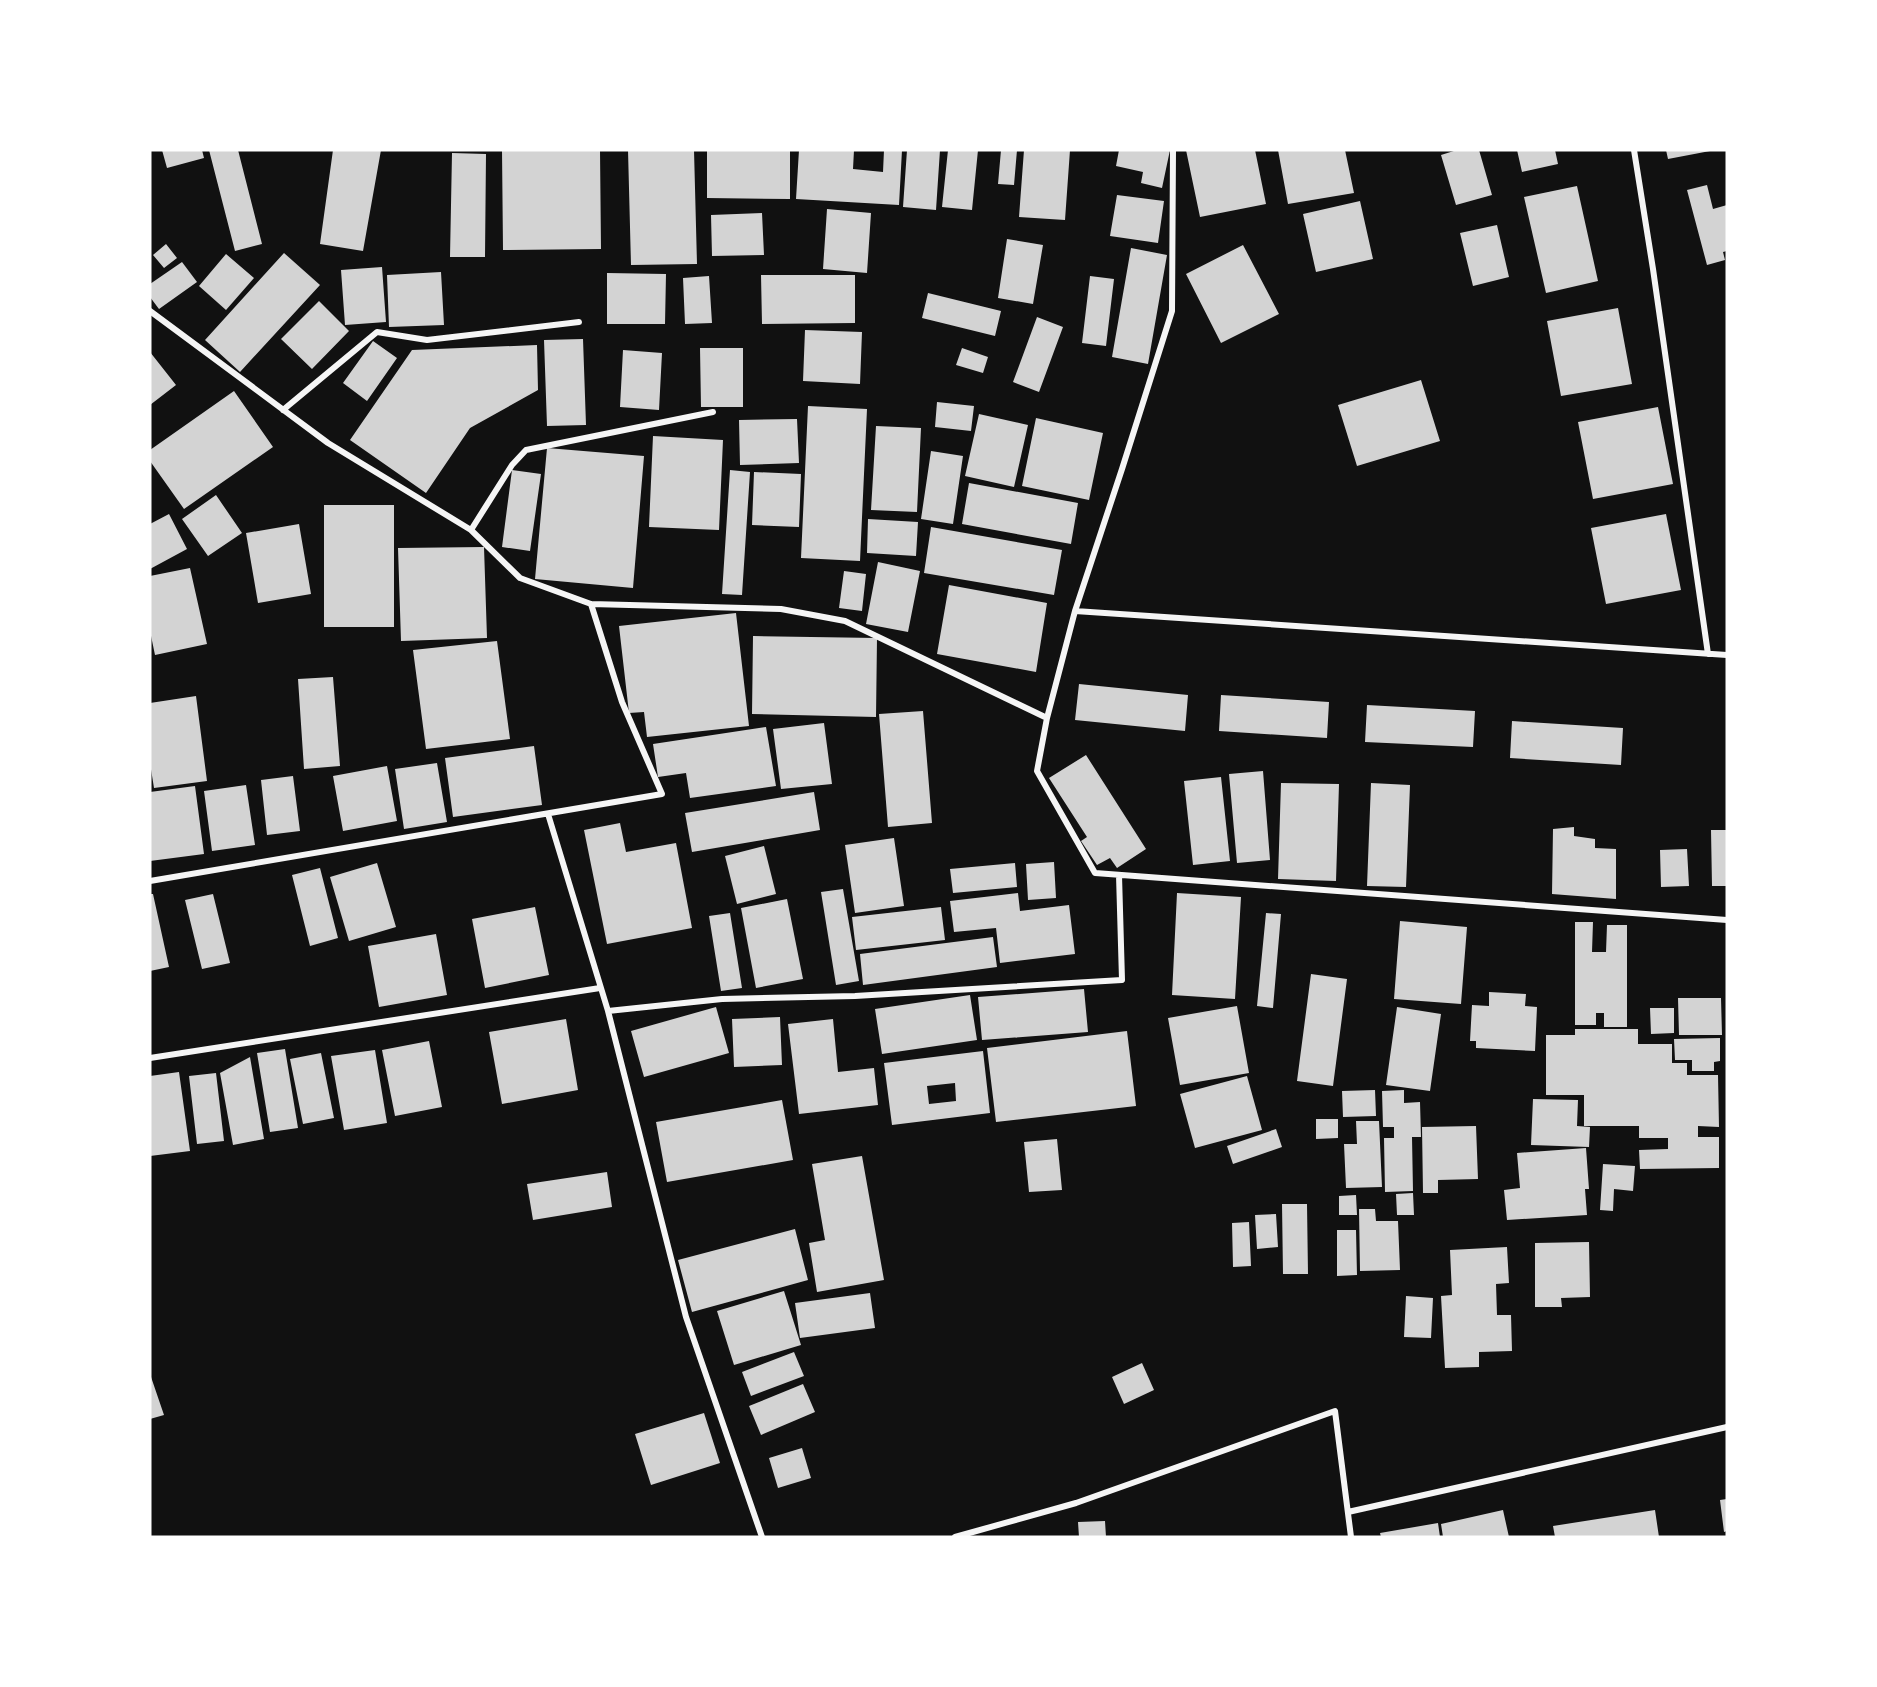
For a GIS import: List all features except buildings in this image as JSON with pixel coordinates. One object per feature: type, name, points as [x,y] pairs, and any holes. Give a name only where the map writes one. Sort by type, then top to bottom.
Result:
[{"type":"street","points":[[1173,150],[1172,311],[1075,611],[1047,718],[1037,771],[1095,873],[1727,920]]},
{"type":"street","points":[[1634,150],[1707,654]]},
{"type":"street","points":[[150,311],[328,443],[471,530],[520,578],[591,604],[781,609],[845,621],[1047,718]]},
{"type":"street","points":[[284,410],[377,332],[427,340],[579,322]]},
{"type":"street","points":[[471,530],[512,465],[526,450],[713,412]]},
{"type":"street","points":[[150,881],[662,794],[622,702],[591,604]]},
{"type":"street","points":[[1075,611],[1727,656]]},
{"type":"street","points":[[548,813],[608,1011],[686,1317],[762,1537]]},
{"type":"street","points":[[608,1011],[722,999],[855,996],[1122,980],[1119,875]]},
{"type":"street","points":[[150,1058],[600,988]]},
{"type":"street","points":[[956,1537],[1076,1503],[1335,1411],[1351,1537]]},
{"type":"street","points":[[1348,1512],[1727,1427]]}]
